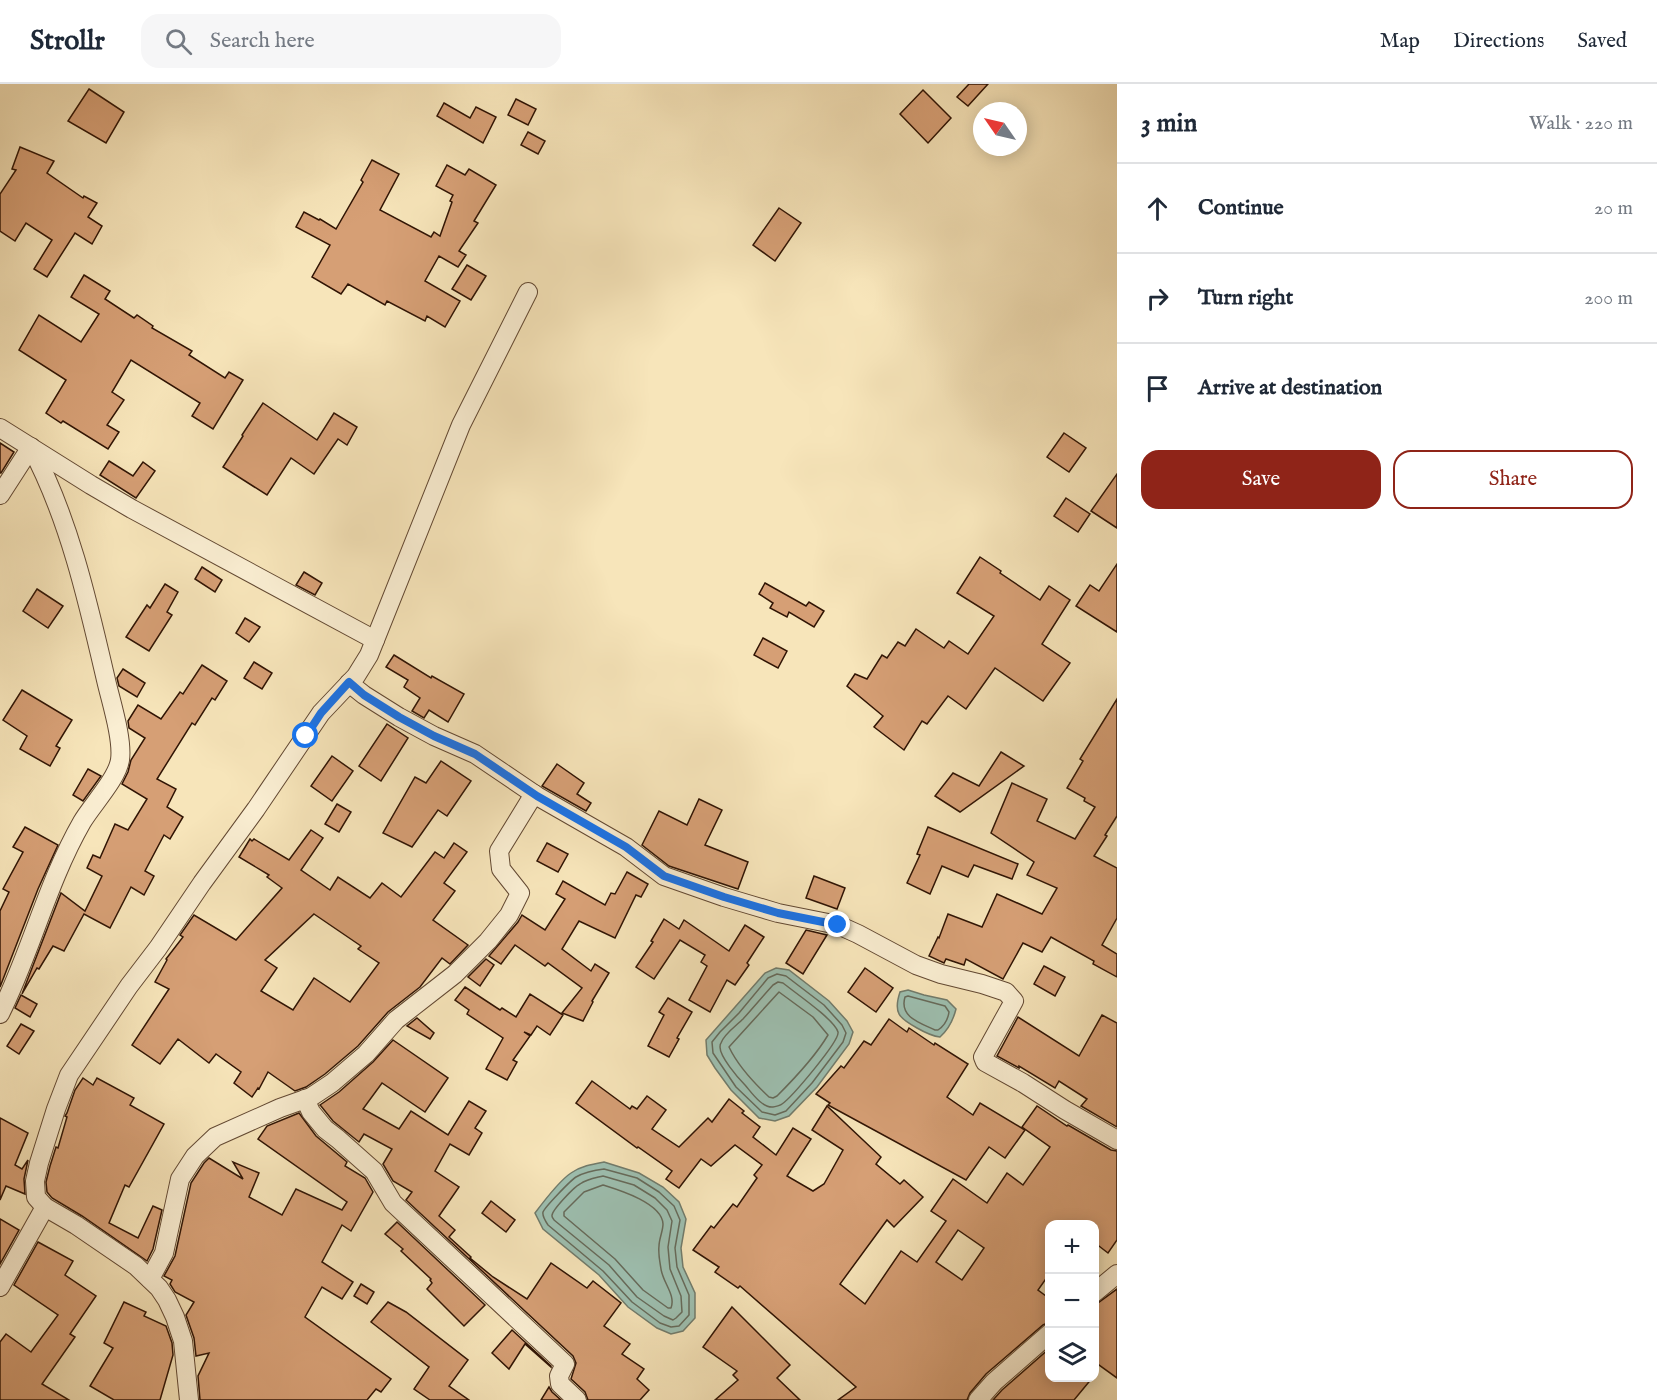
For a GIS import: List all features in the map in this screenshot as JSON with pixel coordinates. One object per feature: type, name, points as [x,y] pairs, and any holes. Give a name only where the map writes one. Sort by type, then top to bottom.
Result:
[{"type":"street","points":[[189,1400],[184,1349],[178,1325],[167,1300],[159,1288],[136,1266],[45,1207],[36,1197],[39,1163],[69,1075],[321,713],[356,676],[369,655],[461,425],[528,292]]},
{"type":"street","points":[[0,428],[132,509],[375,640]]},
{"type":"street","points":[[0,495],[31,447]]},
{"type":"street","points":[[0,1014],[15,983],[67,851],[83,821],[116,772],[120,760],[114,716],[97,637],[63,522],[49,483],[31,447]]},
{"type":"street","points":[[349,682],[364,695],[399,717],[475,754],[534,794],[626,847],[664,876],[778,913],[838,925],[916,966],[1006,992],[1014,1000],[983,1057],[985,1062],[1117,1140]]},
{"type":"street","points":[[150,1280],[164,1253],[180,1179],[195,1156],[215,1137],[311,1097],[332,1083],[366,1054],[396,1020],[455,974],[488,941],[509,915],[520,893],[501,869],[500,851],[534,794]]},
{"type":"street","points":[[305,1099],[311,1112],[325,1130],[374,1171],[393,1203],[565,1364],[560,1376],[560,1384],[577,1400]]},
{"type":"street","points":[[0,1287],[45,1207]]},
{"type":"street","points":[[1099,1290],[1117,1274]]},
{"type":"street","points":[[978,1400],[994,1382],[1045,1338]]},
{"type":"water","points":[[776,968],[789,970],[829,1001],[847,1021],[853,1032],[849,1044],[817,1087],[789,1116],[775,1121],[759,1118],[731,1090],[707,1055],[706,1040],[765,973]]},
{"type":"water","points":[[908,990],[947,1000],[956,1009],[946,1031],[940,1037],[920,1029],[899,1014],[897,1005],[900,992]]},
{"type":"water","points":[[604,1162],[639,1173],[663,1187],[679,1202],[686,1219],[681,1248],[683,1267],[695,1293],[695,1318],[683,1331],[671,1334],[657,1328],[628,1307],[599,1275],[543,1229],[535,1213],[571,1173],[583,1167]]},
{"type":"building","points":[[969,84],[988,84],[968,106],[957,97]]},
{"type":"building","points":[[89,89],[124,112],[106,143],[68,121]]},
{"type":"building","points":[[923,90],[951,118],[928,143],[900,114]]},
{"type":"building","points":[[516,99],[536,109],[528,125],[508,115]]},
{"type":"building","points":[[444,103],[470,118],[476,107],[496,117],[483,143],[437,116]]},
{"type":"building","points":[[528,132],[545,141],[538,154],[521,145]]},
{"type":"building","points":[[20,147],[54,161],[47,173],[83,198],[84,196],[97,203],[88,217],[102,226],[92,244],[75,233],[47,277],[34,269],[52,240],[26,223],[15,241],[0,231],[0,194],[16,170],[12,169]]},
{"type":"building","points":[[372,160],[399,174],[380,210],[431,237],[434,232],[440,236],[452,202],[450,201],[453,195],[436,186],[447,165],[465,175],[469,169],[496,185],[474,221],[478,223],[459,251],[466,255],[458,267],[439,256],[425,281],[460,301],[445,327],[427,316],[425,321],[387,301],[385,305],[348,284],[341,294],[312,277],[330,245],[296,227],[304,212],[336,229],[363,182],[361,180]]},
{"type":"building","points":[[779,208],[801,223],[775,261],[753,245]]},
{"type":"building","points":[[467,265],[486,276],[471,300],[452,289]]},
{"type":"building","points":[[84,275],[110,291],[105,299],[134,318],[137,315],[153,326],[152,328],[192,351],[189,355],[225,378],[229,372],[243,380],[213,429],[192,416],[200,403],[131,360],[112,392],[124,400],[107,425],[119,432],[108,449],[46,413],[66,380],[19,350],[39,315],[81,342],[99,314],[71,297]]},
{"type":"building","points":[[263,403],[317,440],[334,413],[357,427],[347,445],[338,439],[314,474],[291,458],[267,495],[223,467]]},
{"type":"building","points":[[1064,433],[1086,448],[1069,472],[1047,457]]},
{"type":"building","points":[[0,443],[14,452],[1,473],[0,473]]},
{"type":"building","points":[[109,461],[133,476],[143,462],[155,471],[136,498],[100,475]]},
{"type":"building","points":[[1117,474],[1117,528],[1091,511]]},
{"type":"building","points":[[1066,498],[1090,514],[1078,532],[1054,516]]},
{"type":"building","points":[[980,557],[1040,600],[1049,586],[1070,600],[1042,644],[1070,663],[1043,701],[995,668],[966,709],[948,696],[927,724],[922,721],[904,750],[874,727],[883,716],[847,686],[855,674],[867,679],[882,655],[887,658],[898,642],[905,646],[916,629],[944,648],[949,641],[968,654],[994,616],[957,593]]},
{"type":"building","points":[[1117,564],[1117,632],[1076,606],[1090,585],[1099,591]]},
{"type":"building","points":[[202,567],[222,580],[215,592],[195,579]]},
{"type":"building","points":[[304,572],[322,583],[315,595],[296,585]]},
{"type":"building","points":[[765,583],[806,606],[809,602],[824,611],[814,627],[789,612],[787,617],[770,608],[773,603],[759,594]]},
{"type":"building","points":[[165,584],[178,592],[167,612],[172,615],[149,651],[126,637],[147,605],[150,608]]},
{"type":"building","points":[[37,589],[63,606],[48,628],[23,611]]},
{"type":"building","points":[[245,618],[260,627],[249,642],[236,633]]},
{"type":"building","points":[[763,638],[787,651],[778,668],[754,655]]},
{"type":"building","points":[[394,655],[431,678],[432,676],[464,694],[448,722],[429,710],[424,718],[412,711],[420,698],[404,687],[408,680],[386,667]]},
{"type":"building","points":[[254,662],[272,673],[262,689],[244,678]]},
{"type":"building","points":[[202,665],[227,681],[215,700],[212,698],[195,725],[192,723],[157,779],[176,789],[167,807],[183,817],[170,839],[164,835],[145,871],[154,876],[144,895],[131,887],[110,928],[84,914],[64,951],[53,946],[22,994],[61,893],[85,911],[102,876],[87,868],[93,855],[100,858],[115,824],[128,830],[147,799],[122,784],[131,760],[145,738],[129,728],[128,721],[138,705],[161,719],[180,692],[183,694]]},
{"type":"building","points":[[123,669],[145,683],[137,697],[119,686],[117,678]]},
{"type":"building","points":[[22,690],[72,720],[56,746],[60,748],[50,766],[20,749],[27,736],[3,720]]},
{"type":"building","points":[[1117,699],[1117,816],[1094,856],[1117,868],[1117,918],[1102,945],[1117,954],[1117,977],[1051,937],[1042,952],[1023,943],[1003,979],[966,959],[964,965],[946,959],[944,963],[929,956],[948,914],[982,927],[997,894],[1042,914],[1057,888],[1027,875],[1034,862],[991,833],[1012,783],[1047,799],[1037,821],[1075,839],[1095,807],[1084,801],[1085,798],[1067,788],[1083,761],[1080,759]]},
{"type":"building","points":[[387,724],[408,738],[381,781],[359,766]]},
{"type":"building","points":[[1001,752],[1024,766],[960,812],[935,796],[953,773],[979,786]]},
{"type":"building","points":[[332,756],[353,771],[332,801],[311,786]]},
{"type":"building","points":[[441,761],[471,781],[447,816],[438,810],[412,847],[383,833],[415,777],[426,783]]},
{"type":"building","points":[[557,764],[584,783],[577,794],[591,803],[586,811],[542,786]]},
{"type":"building","points":[[88,769],[101,776],[83,801],[73,795]]},
{"type":"building","points":[[699,799],[722,810],[705,845],[748,862],[738,889],[669,866],[642,845],[659,811],[687,825]]},
{"type":"building","points":[[337,804],[351,812],[339,832],[325,824]]},
{"type":"building","points":[[25,827],[58,845],[38,889],[0,987],[0,911],[9,892],[3,889],[23,852],[13,847]]},
{"type":"building","points":[[928,827],[1018,864],[1012,879],[974,865],[968,877],[942,866],[930,894],[907,883],[920,855],[917,854]]},
{"type":"building","points":[[311,830],[323,838],[301,870],[330,890],[338,877],[370,898],[382,883],[401,897],[435,852],[444,858],[454,843],[467,852],[444,883],[455,891],[433,920],[468,945],[450,964],[442,958],[420,987],[388,1012],[358,1046],[325,1074],[306,1087],[295,1091],[268,1072],[252,1097],[234,1083],[241,1072],[216,1054],[209,1063],[178,1039],[160,1064],[132,1045],[169,989],[155,982],[166,959],[183,937],[180,935],[194,915],[236,940],[282,888],[267,877],[269,875],[239,857],[250,839],[252,841],[254,839],[289,860]],"holes":[[[314,914],[361,946],[358,949],[379,963],[350,1002],[314,978],[293,1010],[261,991],[277,968],[265,960]]]},
{"type":"building","points":[[547,843],[568,854],[558,872],[537,861]]},
{"type":"building","points":[[627,872],[648,884],[641,897],[636,895],[615,938],[579,921],[562,949],[591,971],[595,964],[609,973],[583,1021],[562,1013],[582,988],[548,963],[545,966],[515,945],[501,964],[489,956],[522,915],[545,930],[565,899],[556,894],[563,881],[605,905],[611,893],[615,894]]},
{"type":"building","points":[[814,876],[845,888],[837,909],[806,898]]},
{"type":"building","points":[[664,919],[679,929],[684,920],[729,951],[745,925],[764,937],[735,985],[727,980],[710,1012],[689,1000],[707,966],[701,962],[705,955],[680,940],[654,979],[636,967],[653,942],[651,941]]},
{"type":"building","points":[[806,930],[827,935],[803,974],[786,963]]},
{"type":"building","points":[[486,959],[494,965],[480,986],[468,977]]},
{"type":"building","points":[[1044,966],[1065,977],[1055,996],[1034,984]]},
{"type":"building","points":[[865,968],[893,988],[876,1012],[848,992]]},
{"type":"building","points":[[465,987],[500,1010],[502,1008],[516,1017],[530,994],[563,1015],[550,1035],[537,1026],[531,1035],[524,1032],[530,1036],[513,1060],[517,1062],[507,1080],[486,1069],[503,1038],[467,1014],[469,1010],[455,1000]]},
{"type":"building","points":[[21,995],[37,1004],[30,1017],[15,1008]]},
{"type":"building","points":[[668,998],[692,1012],[669,1057],[648,1046],[664,1015],[659,1012]]},
{"type":"building","points":[[1102,1015],[1117,1023],[1117,1127],[1081,1106],[1087,1099],[1059,1081],[1055,1088],[1019,1066],[1019,1068],[997,1056],[1018,1017],[1079,1056]]},
{"type":"building","points":[[417,1018],[434,1033],[430,1039],[407,1026]]},
{"type":"building","points":[[889,1019],[907,1032],[909,1028],[968,1064],[947,1097],[973,1115],[980,1103],[1025,1130],[1005,1158],[989,1147],[966,1180],[828,1105],[830,1103],[816,1094],[841,1066],[844,1068],[864,1041],[871,1045]]},
{"type":"building","points":[[21,1024],[34,1031],[19,1054],[7,1046]]},
{"type":"building","points":[[393,1040],[448,1078],[425,1112],[382,1083],[363,1109],[399,1129],[411,1111],[448,1135],[469,1101],[486,1111],[475,1128],[482,1133],[469,1155],[450,1144],[435,1171],[459,1187],[439,1216],[455,1230],[449,1237],[493,1277],[527,1299],[551,1263],[587,1288],[593,1281],[621,1303],[604,1326],[630,1344],[622,1354],[644,1369],[637,1379],[649,1390],[640,1400],[588,1400],[585,1392],[571,1379],[576,1363],[573,1356],[406,1200],[412,1192],[393,1181],[383,1164],[392,1149],[364,1134],[359,1142],[333,1121],[320,1105],[339,1092],[373,1062]]},
{"type":"building","points":[[83,1078],[93,1085],[97,1078],[134,1098],[130,1105],[164,1124],[129,1187],[125,1185],[109,1223],[138,1238],[153,1206],[162,1210],[153,1249],[147,1261],[52,1198],[47,1192],[46,1182],[67,1117],[65,1116],[75,1090]]},
{"type":"building","points":[[592,1081],[630,1109],[632,1106],[637,1109],[647,1096],[666,1110],[652,1129],[679,1147],[708,1118],[712,1122],[729,1099],[760,1127],[753,1137],[776,1155],[793,1128],[811,1139],[787,1176],[813,1191],[824,1184],[843,1150],[812,1130],[827,1106],[881,1157],[876,1164],[900,1184],[904,1180],[923,1197],[894,1227],[887,1220],[840,1284],[865,1304],[901,1251],[917,1262],[946,1221],[931,1211],[953,1179],[987,1203],[1007,1173],[1023,1185],[1050,1147],[1022,1127],[1037,1106],[1067,1126],[1117,1151],[1117,1240],[1108,1253],[1099,1246],[1099,1220],[1045,1220],[1045,1280],[1038,1290],[1045,1295],[1045,1324],[986,1374],[967,1400],[838,1400],[856,1387],[740,1286],[738,1288],[715,1272],[719,1267],[693,1250],[711,1226],[714,1228],[733,1204],[737,1207],[757,1178],[754,1175],[762,1165],[735,1145],[711,1166],[701,1159],[679,1188],[666,1179],[672,1171],[576,1103]],"holes":[[[958,1230],[984,1248],[962,1280],[936,1262]]]},
{"type":"building","points":[[299,1113],[316,1136],[347,1162],[345,1166],[365,1178],[373,1192],[351,1231],[342,1225],[322,1262],[353,1282],[342,1299],[322,1287],[305,1317],[391,1379],[381,1392],[376,1389],[367,1400],[200,1400],[198,1376],[209,1353],[196,1356],[194,1338],[186,1315],[194,1302],[175,1292],[170,1284],[172,1280],[164,1276],[175,1256],[191,1183],[209,1158],[243,1179],[233,1162],[259,1173],[249,1197],[282,1215],[296,1189],[342,1210],[347,1202],[258,1139],[267,1126]]},
{"type":"building","points":[[0,1118],[28,1133],[15,1165],[22,1169],[28,1160],[24,1179],[25,1194],[6,1186],[0,1200]]},
{"type":"building","points":[[491,1201],[515,1220],[506,1232],[482,1213]]},
{"type":"building","points":[[0,1219],[19,1230],[0,1264]]},
{"type":"building","points":[[397,1222],[485,1305],[464,1326],[427,1289],[432,1283],[431,1279],[401,1251],[403,1249],[385,1234]]},
{"type":"building","points":[[38,1242],[73,1261],[65,1275],[96,1296],[70,1334],[75,1337],[42,1384],[69,1400],[0,1400],[0,1342],[6,1334],[31,1352],[58,1315],[14,1285]]},
{"type":"building","points":[[361,1284],[374,1292],[367,1304],[354,1296]]},
{"type":"building","points":[[1117,1289],[1117,1378],[1099,1365],[1099,1302]]},
{"type":"building","points":[[124,1302],[146,1312],[144,1316],[166,1326],[172,1343],[173,1355],[160,1400],[114,1400],[90,1386],[113,1348],[104,1343]]},
{"type":"building","points":[[388,1302],[406,1312],[468,1360],[449,1386],[469,1400],[430,1400],[414,1389],[429,1367],[371,1322]]},
{"type":"building","points":[[732,1307],[790,1365],[777,1378],[800,1400],[715,1400],[738,1380],[733,1375],[737,1371],[703,1347]]},
{"type":"building","points":[[512,1330],[551,1367],[525,1344],[509,1369],[492,1353]]},
{"type":"building","points":[[1045,1352],[1045,1382],[1089,1382],[1074,1400],[993,1400]]},
{"type":"building","points":[[549,1387],[552,1392],[561,1400],[541,1400]]},
{"type":"route","points":[[306,736],[321,713],[349,682],[364,695],[399,717],[475,754],[537,796],[626,847],[664,876],[778,913],[838,925]]}]
